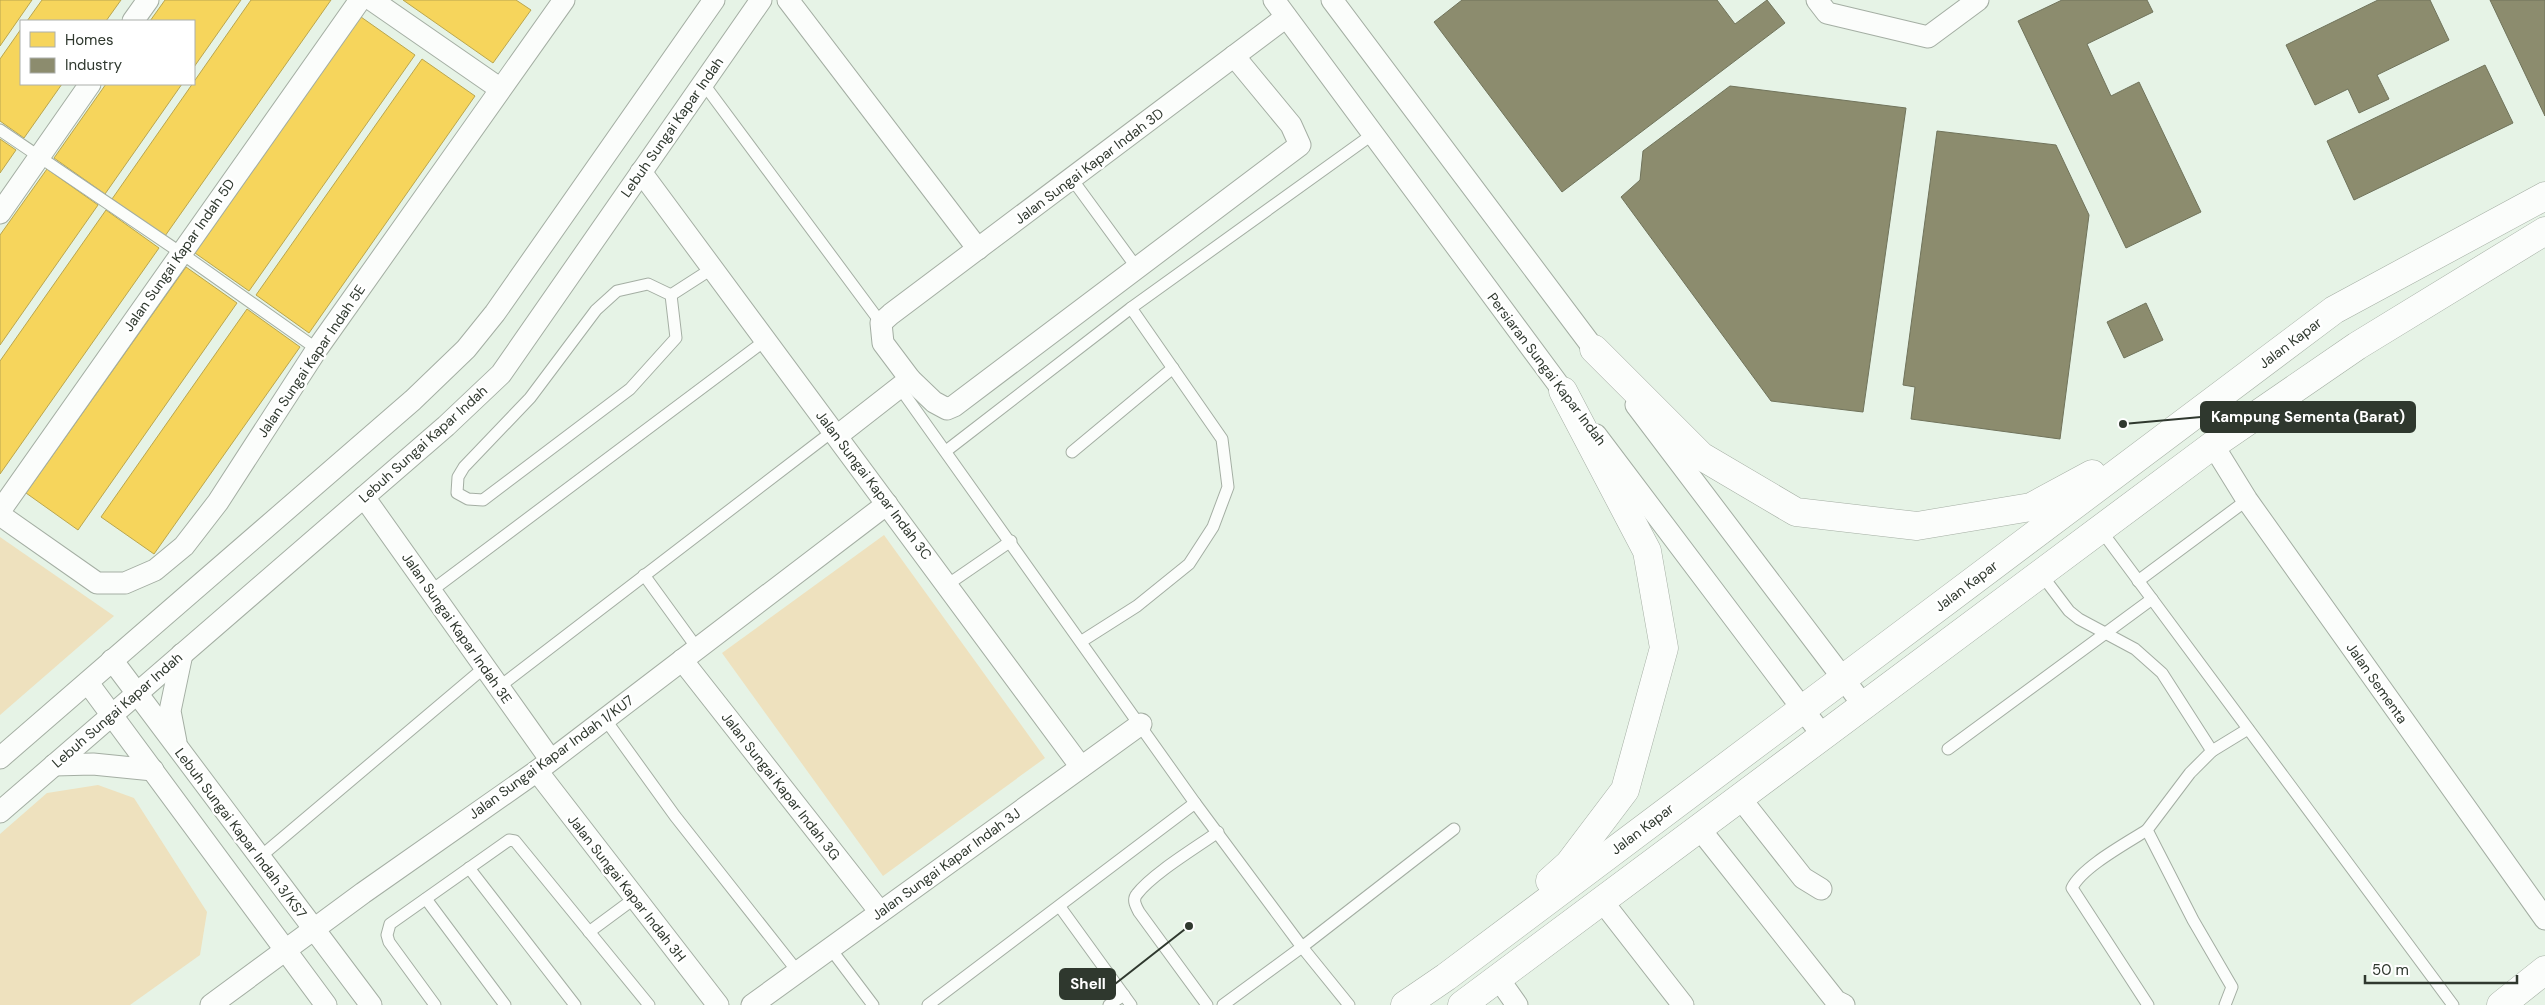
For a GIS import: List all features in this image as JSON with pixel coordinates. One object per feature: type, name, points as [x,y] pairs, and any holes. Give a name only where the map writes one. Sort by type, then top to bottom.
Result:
[{"type":"main road","name":"Jalan Kapar","points":[[1405,1005],[1446,977],[2334,310],[2545,196]]},
{"type":"main road","points":[[1462,1005],[2213,446],[2357,346],[2545,231]]},
{"type":"main road","points":[[1594,349],[1701,456],[1796,512],[1917,526],[2031,508],[2180,426]]},
{"type":"main road","points":[[1446,977],[1569,864],[1625,790],[1664,648],[1646,550],[1563,391]]},
{"type":"main road","points":[[2501,1005],[2545,970]]},
{"type":"street","points":[[134,20],[148,0]]},
{"type":"street","name":"Jalan Sungai Kapar Indah 5D","points":[[0,511],[360,0]]},
{"type":"street","points":[[372,0],[499,88]]},
{"type":"street","name":"Jalan Sungai Kapar Indah 5E","points":[[0,516],[96,583],[125,583],[155,570],[184,546],[218,502],[317,349],[499,88],[564,0]]},
{"type":"street","points":[[0,758],[413,400],[466,349],[495,313],[714,0]]},
{"type":"street","name":"Lebuh Sungai Kapar Indah","points":[[0,812],[364,496],[501,374],[761,0]]},
{"type":"street","points":[[788,0],[978,249]]},
{"type":"street","name":"Persiaran Sungai Kapar Indah","points":[[1274,0],[1563,391],[1823,736]]},
{"type":"street","points":[[1332,0],[1864,706]]},
{"type":"street","points":[[1817,0],[1827,13],[1928,37],[1978,0]]},
{"type":"street","name":"Jalan Sungai Kapar Indah 3D","points":[[886,319],[1286,17]]},
{"type":"street","points":[[886,319],[883,343],[905,383],[947,410],[1300,145],[1291,125],[1234,56]]},
{"type":"street","points":[[0,213],[89,85]]},
{"type":"street","name":"Jalan Sungai Kapar Indah 3C","points":[[641,172],[1081,767]]},
{"type":"street","points":[[835,433],[905,383]]},
{"type":"street","name":"Jalan Sementa","points":[[2213,446],[2247,500],[2545,919]]},
{"type":"street","name":"Jalan Sungai Kapar Indah 3E","points":[[364,496],[499,687],[543,765]]},
{"type":"street","name":"Jalan Sungai Kapar Indah 1/KU7","points":[[211,1005],[543,765],[887,504]]},
{"type":"street","points":[[177,746],[170,711],[182,654]]},
{"type":"street","name":"Jalan Sungai Kapar Indah 3G","points":[[690,654],[880,912]]},
{"type":"street","name":"Lebuh Sungai Kapar Indah 3/KS7","points":[[112,660],[371,1005]]},
{"type":"street","points":[[88,683],[326,1005]]},
{"type":"street","name":"Jalan Sungai Kapar Indah 3J","points":[[752,1005],[1141,724]]},
{"type":"street","points":[[54,765],[93,764],[153,770]]},
{"type":"street","name":"Jalan Sungai Kapar Indah 3H","points":[[543,765],[635,898],[718,1005]]},
{"type":"street","points":[[1740,798],[1803,878],[1821,888]]},
{"type":"street","points":[[1699,828],[1836,1001],[1844,1005]]},
{"type":"street","points":[[1602,901],[1683,1005]]},
{"type":"street","points":[[1498,978],[1517,1005]]},
{"type":"lane","points":[[703,83],[886,319]]},
{"type":"lane","points":[[0,130],[181,252],[317,349]]},
{"type":"lane","points":[[946,451],[1132,308],[1373,134]]},
{"type":"lane","points":[[1072,179],[1137,268]]},
{"type":"lane","points":[[671,295],[713,268]]},
{"type":"lane","points":[[648,284],[671,295],[676,338],[630,389],[483,500],[468,499],[456,493],[458,477],[464,467],[530,398],[596,310],[617,291],[648,284]]},
{"type":"lane","points":[[1082,641],[1137,606],[1189,564],[1212,527],[1228,488],[1222,439],[1132,308]]},
{"type":"lane","points":[[431,591],[766,340]]},
{"type":"lane","points":[[1072,452],[1173,368]]},
{"type":"lane","points":[[905,383],[946,451],[1196,803],[1302,947],[1349,1005]]},
{"type":"lane","points":[[499,687],[644,575],[835,433]]},
{"type":"lane","points":[[2138,581],[2247,500]]},
{"type":"lane","points":[[2100,530],[2453,1005]]},
{"type":"lane","points":[[948,585],[1011,541]]},
{"type":"lane","points":[[2040,574],[2070,611],[2080,619],[2107,632],[2135,649],[2162,674],[2212,751]]},
{"type":"lane","points":[[644,575],[690,654]]},
{"type":"lane","points":[[1948,749],[2152,599]]},
{"type":"lane","points":[[260,857],[485,667]]},
{"type":"lane","points":[[605,719],[675,816],[798,972]]},
{"type":"lane","points":[[2148,1005],[2072,888],[2075,882],[2088,870],[2147,830],[2190,773],[2212,751],[2248,729]]},
{"type":"lane","points":[[928,1005],[1196,803]]},
{"type":"lane","points":[[1223,1005],[1302,947],[1454,829]]},
{"type":"lane","points":[[2147,830],[2193,920],[2232,987],[2225,1005]]},
{"type":"lane","points":[[1207,1005],[1138,912],[1134,903],[1136,895],[1166,869],[1218,832]]},
{"type":"lane","points":[[436,1005],[389,942],[386,935],[390,924],[509,840],[515,841],[649,1005]]},
{"type":"lane","points":[[470,868],[575,1005]]},
{"type":"lane","points":[[589,932],[635,898]]},
{"type":"lane","points":[[426,900],[505,1005]]},
{"type":"lane","points":[[1060,907],[1131,1005]]},
{"type":"lane","points":[[830,948],[872,1005]]},
{"type":"lane","points":[[1109,1005],[1124,995]]},
{"type":"shaded area","points":[[884,535],[1045,758],[883,876],[722,653]]},
{"type":"shaded area","points":[[0,537],[114,616],[0,715]]},
{"type":"shaded area","points":[[98,785],[134,798],[207,912],[200,955],[130,1005],[0,1005],[0,834],[47,793]]},
{"type":"building: Homes","points":[[0,0],[32,0],[0,46]]},
{"type":"building: Homes","points":[[42,0],[121,0],[107,20],[28,20]]},
{"type":"building: Homes","points":[[165,0],[241,0],[195,66],[195,20],[151,20]]},
{"type":"building: Homes","points":[[251,0],[331,0],[165,236],[112,199],[192,85],[195,85],[195,80]]},
{"type":"building: Homes","points":[[403,0],[516,0],[531,10],[493,63]]},
{"type":"building: Homes","points":[[361,17],[415,55],[249,291],[195,253]]},
{"type":"building: Homes","points":[[20,30],[20,85],[61,85],[24,138],[0,121],[0,59]]},
{"type":"building: Homes","points":[[422,59],[475,96],[309,333],[256,295]]},
{"type":"building: Homes","points":[[105,85],[181,85],[105,194],[54,158]]},
{"type":"building: Homes","points":[[0,139],[16,150],[0,173]]},
{"type":"building: Homes","points":[[47,169],[98,205],[0,345],[0,235]]},
{"type":"building: Homes","points":[[106,210],[159,248],[0,474],[0,361]]},
{"type":"building: Homes","points":[[186,267],[237,303],[78,530],[26,493]]},
{"type":"building: Homes","points":[[247,309],[300,347],[154,554],[101,517]]},
{"type":"building: Industry","points":[[1462,0],[1717,0],[1735,24],[1767,0],[1785,23],[1562,192],[1434,22]]},
{"type":"building: Industry","points":[[2062,0],[2147,0],[2153,12],[2087,44],[2111,96],[2139,82],[2201,212],[2126,248],[2018,21]]},
{"type":"building: Industry","points":[[2378,0],[2430,0],[2449,40],[2377,75],[2389,99],[2359,113],[2348,89],[2315,105],[2286,45]]},
{"type":"building: Industry","points":[[2490,0],[2545,0],[2545,116]]},
{"type":"building: Industry","points":[[2485,65],[2513,123],[2354,200],[2327,141]]},
{"type":"building: Industry","points":[[1730,86],[1906,108],[1863,412],[1771,401],[1621,197],[1640,180],[1643,151]]},
{"type":"building: Industry","points":[[1937,131],[2056,145],[2089,215],[2060,439],[1911,419],[1915,387],[1903,385]]},
{"type":"building: Industry","points":[[2146,303],[2163,340],[2124,358],[2107,322]]},
{"type":"place","name":"Kampung Sementa (Barat)","points":[[2123,424]]},
{"type":"place","name":"Shell","points":[[1189,926]]}]
